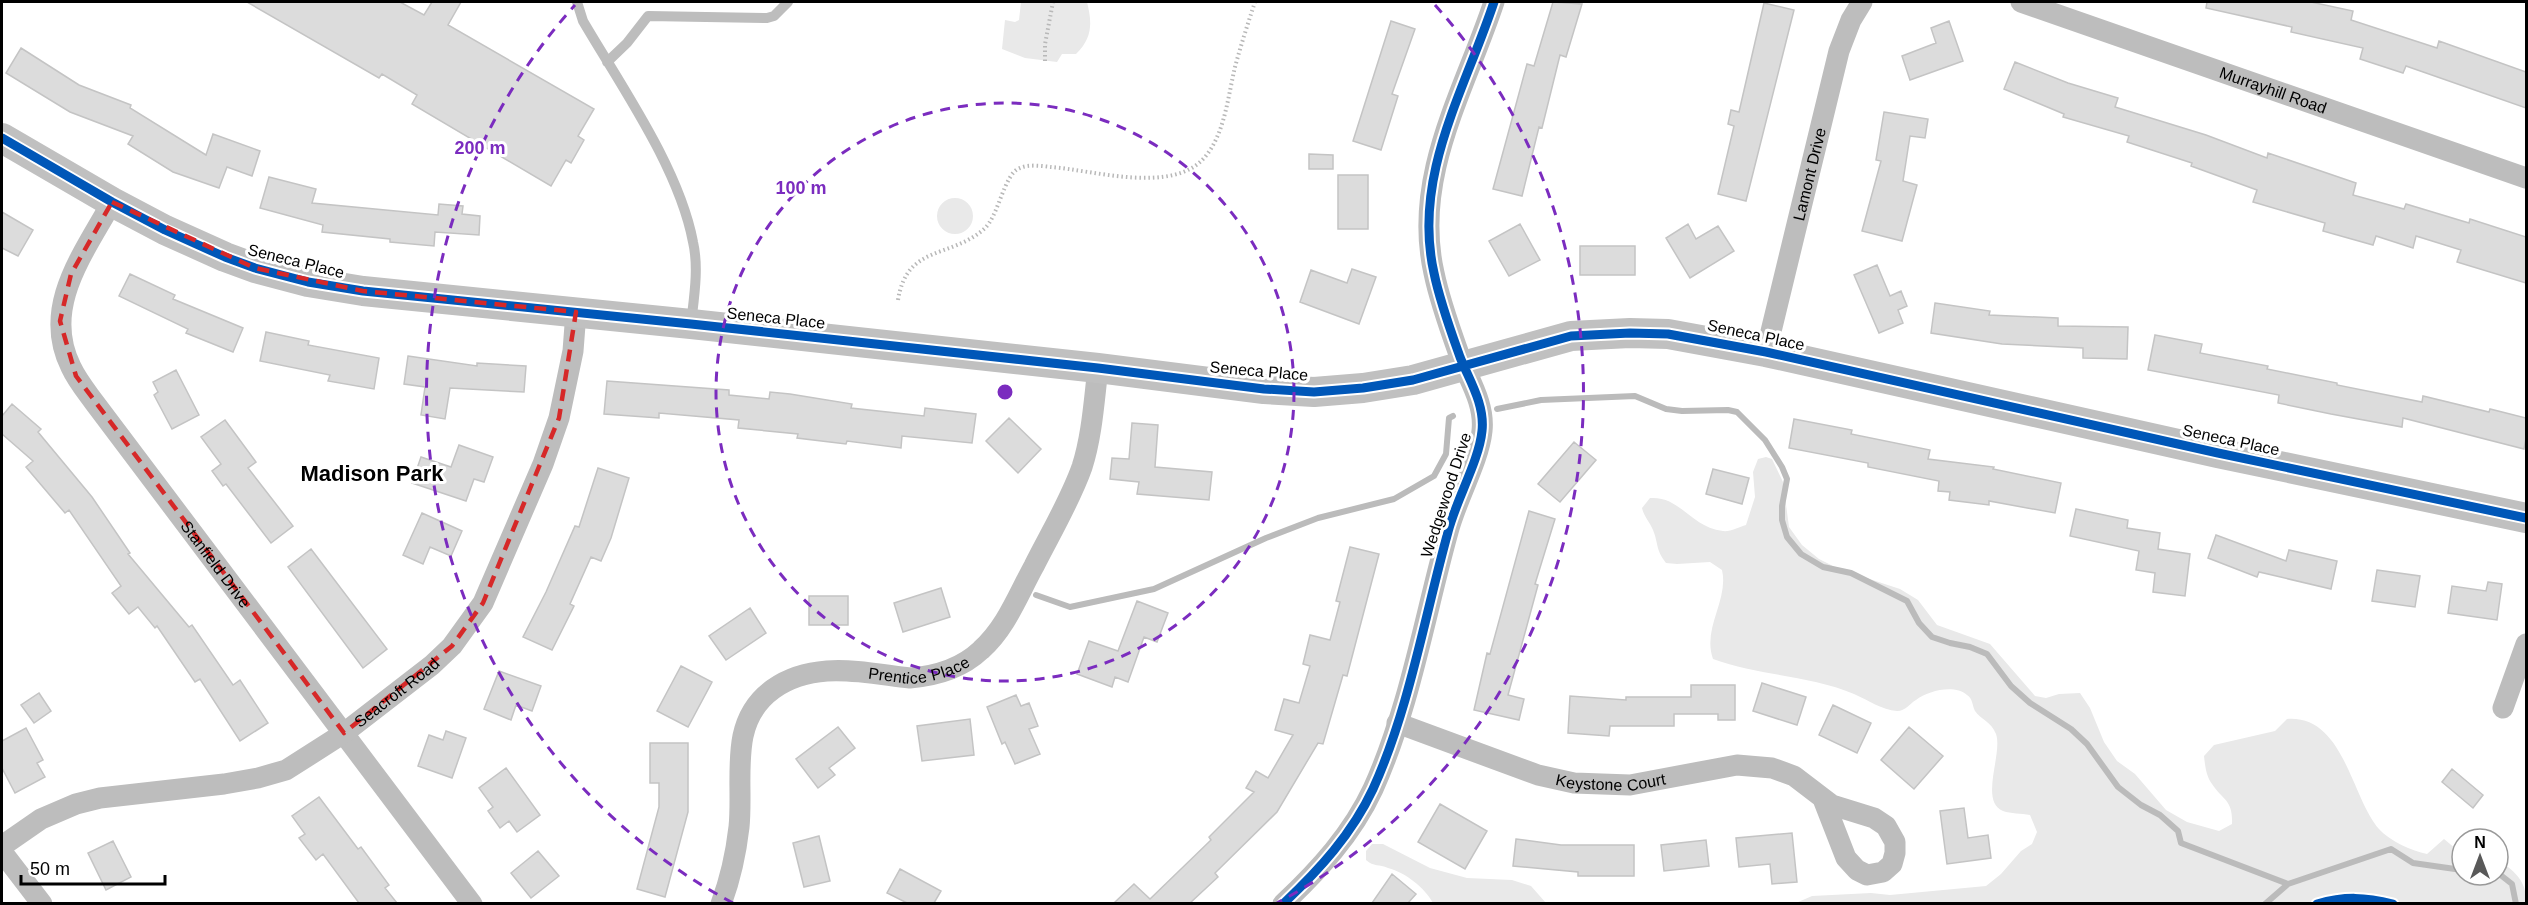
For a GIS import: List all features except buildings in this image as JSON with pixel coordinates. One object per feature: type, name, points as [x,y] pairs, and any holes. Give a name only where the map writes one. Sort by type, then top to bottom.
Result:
[{"type":"street","name":"Wedgewood Drive","points":[[1283,903],[1315,874],[1355,821],[1373,789],[1397,723],[1448,530],[1478,449],[1483,429],[1480,405],[1443,312],[1433,270],[1428,227],[1430,195],[1438,155],[1494,2]]},
{"type":"street","name":"Lamont Drive","points":[[1766,352],[1839,51],[1851,21],[1862,2]]},
{"type":"street","name":"Murrayhill Road","points":[[2021,2],[2526,178]]},
{"type":"street","name":"Seneca Place","points":[[2,138],[112,202],[225,257],[255,268],[308,282],[363,291],[1098,368],[1263,389],[1314,392],[1364,388],[1413,380],[1571,336],[1629,333],[1668,334],[1706,339],[2218,453],[2526,518]]},
{"type":"street","name":"Stanfield Drive","points":[[112,202],[71,274],[63,297],[60,321],[62,341],[70,365],[94,402],[472,903]]},
{"type":"street","name":"Seacroft Road","points":[[2,846],[41,819],[76,804],[100,798],[258,778],[286,770],[344,733],[445,652],[483,603],[543,464],[560,418],[573,351],[576,312]]},
{"type":"street","name":"Prentice Place","points":[[721,903],[728,886],[739,827],[743,737],[755,708],[768,692],[795,676],[828,671],[910,678],[923,677],[947,670],[980,651],[998,633],[1061,514],[1082,467],[1091,427],[1098,368]]},
{"type":"street","points":[[2503,708],[2526,644]]},
{"type":"street","name":"Keystone Court","points":[[1397,723],[1538,775],[1574,783],[1630,785],[1749,765],[1772,768],[1794,776],[1823,799]]},
{"type":"street","points":[[2,852],[42,903]]},
{"type":"lane","points":[[577,2],[583,21],[665,165],[690,229],[694,243],[695,273],[691,324]]},
{"type":"lane","points":[[607,62],[627,43],[648,16],[767,18],[774,16],[788,2]]},
{"type":"path","points":[[1045,61],[1053,2]]},
{"type":"path","points":[[898,300],[902,280],[909,269],[926,257],[973,237],[991,222],[1012,173],[1019,168],[1040,166],[1124,176],[1153,177],[1176,174],[1200,161],[1218,134],[1255,2]]},
{"type":"highlighted area","points":[[112,202],[255,268],[363,291],[576,312],[559,418],[483,603],[452,646],[344,733],[76,376],[60,321],[71,274]]},
{"type":"shaded area","points":[[1021,2],[1087,2],[1090,30],[1082,48],[1076,54],[1062,54],[1057,62],[1025,58],[1002,49],[1005,20],[1015,22],[1019,20]]},
{"type":"shaded area","points":[[955,198],[967,204],[973,216],[967,228],[955,234],[943,228],[937,216],[943,204]]},
{"type":"shaded area","points":[[1766,457],[1772,459],[1783,482],[1789,527],[1802,545],[1819,559],[1839,569],[1900,589],[1918,600],[1937,625],[1990,644],[2035,696],[2046,698],[2059,694],[2080,693],[2090,708],[2104,742],[2117,761],[2135,774],[2166,810],[2187,822],[2219,831],[2232,824],[2229,805],[2210,781],[2204,756],[2214,745],[2275,731],[2287,719],[2306,721],[2321,730],[2334,744],[2344,760],[2369,815],[2389,838],[2415,851],[2427,854],[2444,839],[2450,844],[2450,887],[2510,887],[2510,869],[2523,884],[2526,903],[1796,903],[1812,896],[1871,893],[1890,895],[1986,886],[2001,874],[2021,851],[2032,844],[2037,832],[2030,815],[2006,812],[1996,806],[1992,788],[1997,753],[1996,734],[1975,711],[1969,697],[1962,692],[1948,689],[1934,692],[1921,697],[1903,710],[1897,711],[1880,707],[1854,694],[1820,683],[1730,665],[1713,659],[1711,636],[1722,592],[1722,570],[1710,562],[1666,563],[1660,554],[1653,530],[1642,508],[1650,498],[1661,499],[1670,502],[1702,524],[1712,528],[1726,531],[1746,525],[1755,497],[1753,472],[1758,459]]},
{"type":"shaded area","points":[[1372,844],[1383,844],[1430,868],[1467,878],[1512,880],[1531,886],[1546,903],[1433,903],[1425,891],[1408,877],[1366,860],[1366,851]]},
{"type":"waterway","points":[[1497,409],[1541,400],[1635,396],[1666,409],[1737,412],[1765,440],[1782,467],[1787,479],[1782,520],[1787,537],[1801,554],[1823,567],[1851,573],[1907,601],[1919,623],[1932,637],[1987,654],[2011,686],[2030,703],[2071,729],[2087,744],[2118,787],[2141,805],[2160,815],[2178,831],[2181,843],[2288,884]]},
{"type":"waterway","points":[[1036,595],[1070,607],[1154,589],[1266,538],[1318,518],[1394,499],[1434,476],[1446,454],[1449,418],[1453,416]]},
{"type":"waterway","points":[[2265,904],[2288,884],[2391,849],[2413,863],[2450,868]]},
{"type":"waterway","points":[[2510,882],[2516,904]]},
{"type":"cycle path","points":[[1283,904],[1334,851],[1345,836],[1365,805],[1386,759],[1406,695],[1448,532],[1480,443],[1482,421],[1479,402],[1460,357],[1442,305],[1434,273],[1429,237],[1430,202],[1445,134],[1494,2]]},
{"type":"cycle path","points":[[2,138],[112,202],[165,230],[225,257],[255,268],[308,282],[363,291],[1098,368],[1264,389],[1314,392],[1363,388],[1413,380],[1571,336],[1668,334],[1766,352],[2218,453],[2526,518]]},
{"type":"cycle path","points":[[2317,904],[2355,898],[2393,904]]},
{"type":"district","name":"Madison Park","points":[[372,473]]}]
